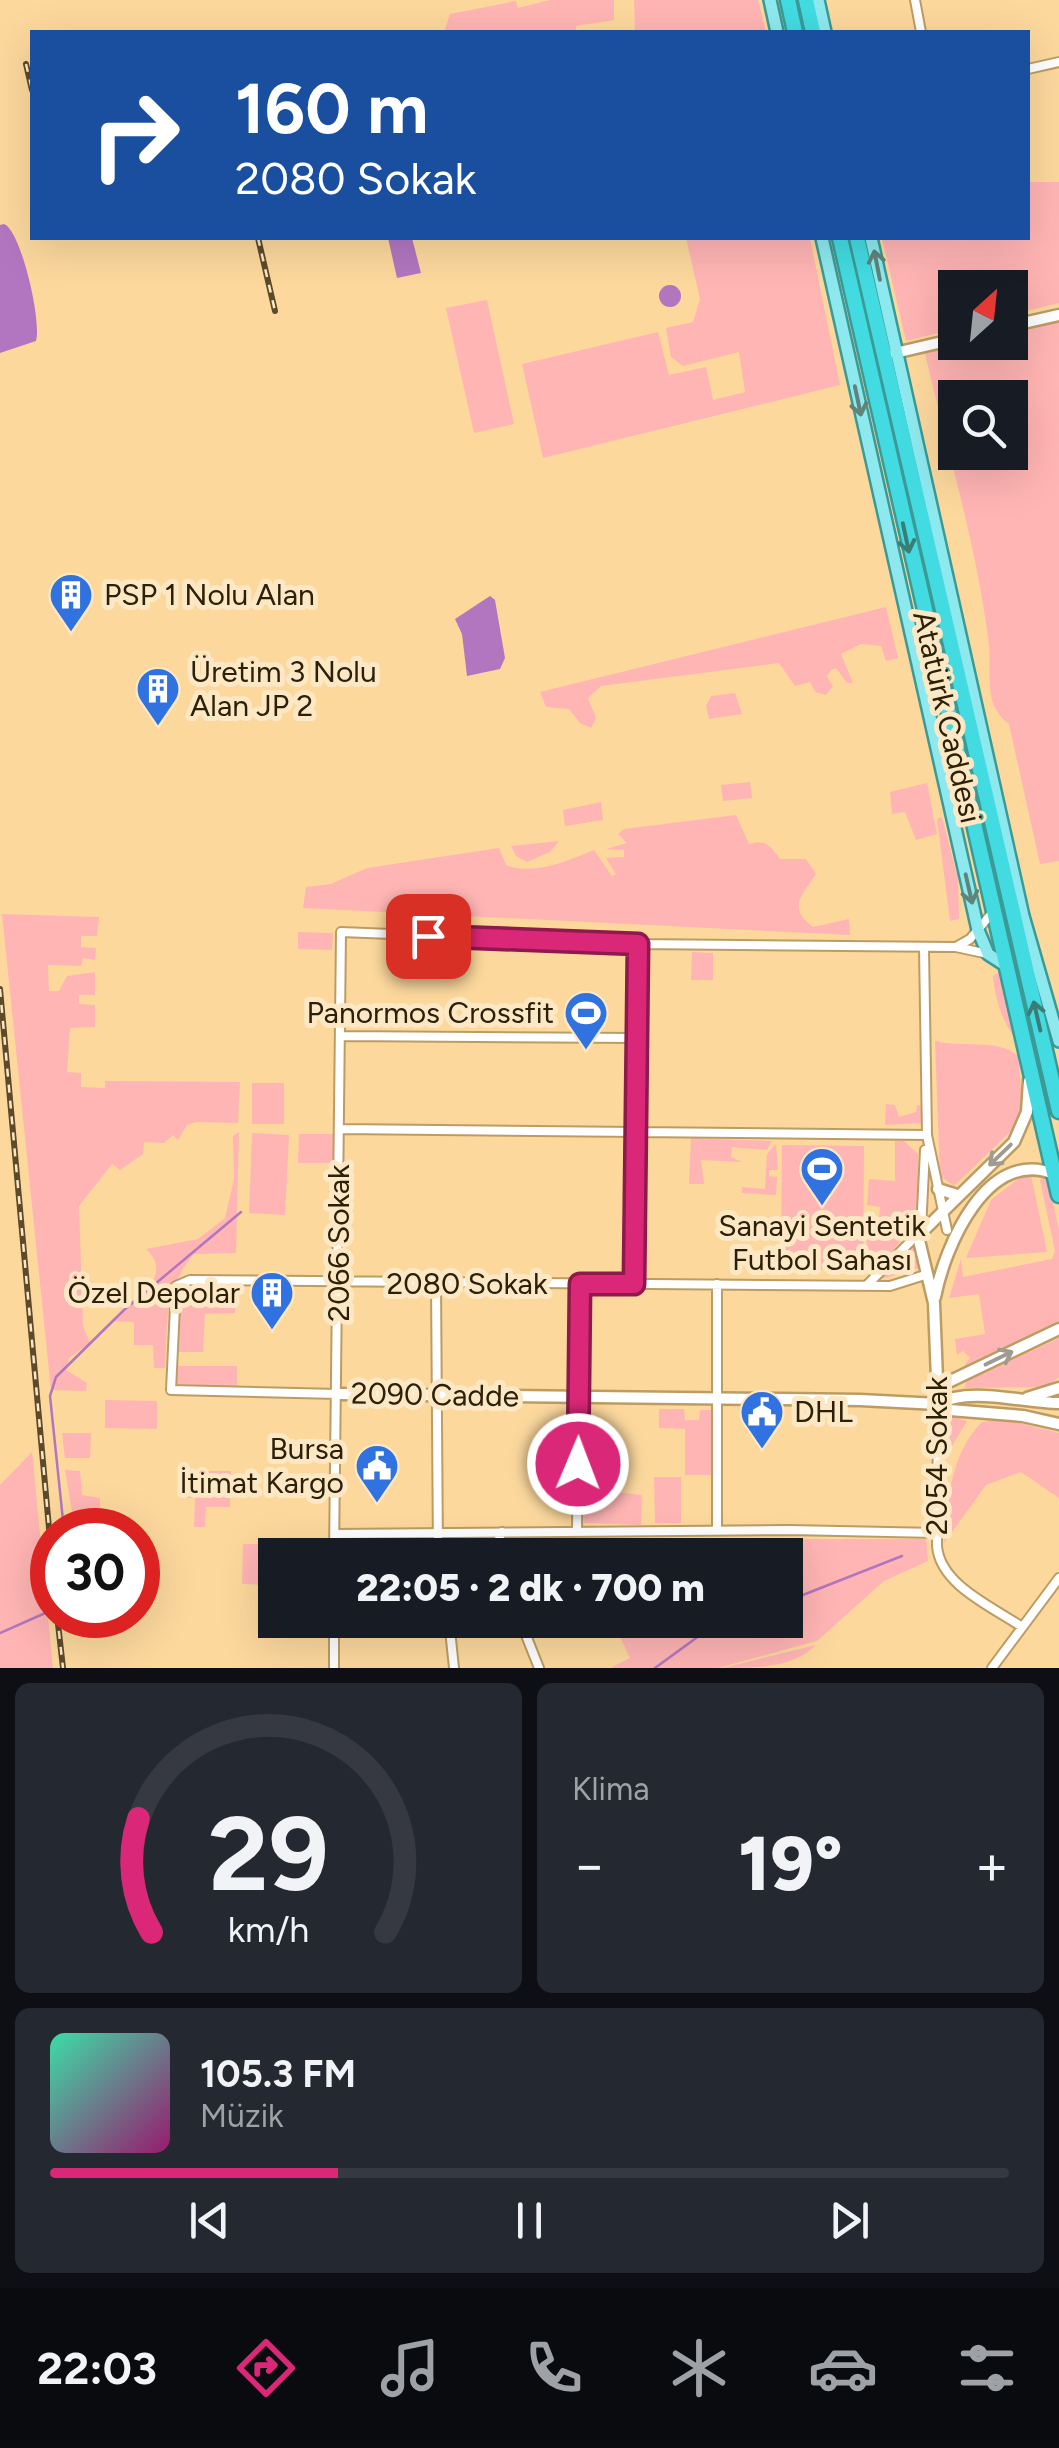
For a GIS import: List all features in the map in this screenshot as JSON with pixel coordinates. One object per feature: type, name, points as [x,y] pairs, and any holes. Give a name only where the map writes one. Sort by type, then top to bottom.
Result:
[{"type":"highway","points":[[788,0],[795,30]]},
{"type":"highway","points":[[806,0],[813,30]]},
{"type":"highway","name":"Atatürk Caddesi","points":[[840,240],[1059,1194]]},
{"type":"highway","name":"Atatürk Caddesi","points":[[857,240],[1059,1110]]},
{"type":"main road","points":[[770,0],[777,30]]},
{"type":"main road","points":[[818,0],[824,30]]},
{"type":"main road","points":[[822,240],[978,930],[988,954],[1005,965]]},
{"type":"main road","name":"Atatürk Caddesi","points":[[871,240],[1023,916],[1059,1041]]},
{"type":"street","points":[[914,0],[921,30]]},
{"type":"street","points":[[1030,68],[1059,62]]},
{"type":"street","points":[[1028,322],[1059,315]]},
{"type":"street","points":[[894,353],[938,343]]},
{"type":"street","points":[[956,947],[993,912]]},
{"type":"street","name":"2066 Sokak","points":[[334,1538],[341,932],[638,944]]},
{"type":"street","points":[[634,1284],[638,944],[956,947],[988,954]]},
{"type":"street","name":"2054 Sokak","points":[[924,948],[927,1135],[920,1246],[934,1303],[937,1554],[946,1573],[1022,1627]]},
{"type":"street","points":[[341,1036],[637,1038]]},
{"type":"street","points":[[864,1286],[1014,1142],[1022,1127],[1029,1067]]},
{"type":"street","points":[[340,1129],[927,1135]]},
{"type":"street","name":"2054 Sokak","points":[[927,1135],[947,1230],[947,1248],[934,1303]]},
{"type":"street","points":[[920,1246],[932,1255],[947,1248],[974,1206],[1014,1171],[1036,1169],[1054,1174]]},
{"type":"street","points":[[938,1189],[958,1195]]},
{"type":"street","points":[[923,1229],[947,1230]]},
{"type":"street","points":[[928,1274],[941,1266]]},
{"type":"street","name":"2080 Sokak","points":[[171,1390],[172,1293],[190,1280],[890,1286],[928,1274]]},
{"type":"street","points":[[436,1284],[436,1538]]},
{"type":"street","points":[[576,1532],[580,1284]]},
{"type":"street","points":[[717,1284],[717,1530]]},
{"type":"street","points":[[938,1387],[1059,1329]]},
{"type":"street","points":[[1002,1399],[1034,1397],[1059,1388]]},
{"type":"street","name":"2090 Cadde","points":[[171,1390],[938,1404],[950,1399],[1002,1399]]},
{"type":"street","points":[[982,1398],[983,1412]]},
{"type":"street","points":[[1002,1399],[1059,1403]]},
{"type":"street","name":"2090 Cadde","points":[[938,1404],[950,1410],[1059,1424]]},
{"type":"street","points":[[334,1534],[717,1530],[937,1533]]},
{"type":"street","points":[[499,1538],[502,1532]]},
{"type":"street","points":[[992,1668],[1059,1578]]},
{"type":"street","points":[[334,1638],[334,1668]]},
{"type":"street","points":[[451,1638],[454,1668]]},
{"type":"street","points":[[527,1638],[539,1668]]},
{"type":"shaded area","points":[[550,0],[614,0],[614,20],[576,26],[576,30],[445,30],[450,14],[516,1],[518,8]]},
{"type":"shaded area","points":[[634,0],[758,0],[766,30],[635,30]]},
{"type":"shaded area","points":[[1030,182],[1059,182],[1059,303],[1028,311],[1028,270],[938,270],[938,333],[906,341],[882,240],[1030,240]]},
{"type":"shaded area","points":[[0,225],[11,230],[23,259],[37,331],[36,341],[0,353]]},
{"type":"shaded area","points":[[388,240],[413,240],[421,273],[397,278]]},
{"type":"shaded area","points":[[686,240],[810,240],[840,385],[543,458],[522,364],[658,332],[669,375],[706,367],[713,400],[745,392],[739,352],[683,366],[671,357],[666,328],[693,322],[700,299]]},
{"type":"shaded area","points":[[670,285],[678,288],[678,304],[670,307],[662,304],[659,296],[662,288]]},
{"type":"shaded area","points":[[487,300],[514,424],[474,433],[446,308]]},
{"type":"shaded area","points":[[1059,318],[1059,861],[1040,864],[1009,724],[992,698],[989,645],[977,571],[954,470],[1028,470],[1028,380],[938,380],[938,406],[924,349],[938,346],[938,360],[1028,360],[1028,325]]},
{"type":"shaded area","points":[[490,596],[495,600],[505,658],[500,669],[467,676],[462,634],[455,619]]},
{"type":"shaded area","points":[[886,607],[898,658],[886,661],[881,646],[861,644],[841,654],[853,683],[847,683],[836,668],[831,670],[827,677],[833,686],[826,695],[815,692],[810,682],[795,686],[779,663],[601,686],[588,698],[596,718],[591,728],[580,723],[569,709],[546,707],[540,692]]},
{"type":"shaded area","points":[[735,693],[742,714],[709,719],[706,706],[711,696]]},
{"type":"shaded area","points":[[750,782],[752,798],[723,801],[721,785]]},
{"type":"shaded area","points":[[927,783],[937,834],[916,840],[905,812],[892,814],[890,792]]},
{"type":"shaded area","points":[[601,802],[603,820],[565,826],[563,810]]},
{"type":"shaded area","points":[[736,815],[749,844],[767,845],[780,859],[806,859],[816,874],[800,901],[805,920],[813,927],[849,919],[850,935],[303,908],[306,887],[331,884],[367,868],[499,848],[506,865],[528,869],[551,866],[594,850],[612,876],[616,874],[606,858],[624,857],[624,850],[606,849],[627,843],[618,834],[624,829]]},
{"type":"shaded area","points":[[942,817],[958,879],[959,919],[950,921],[937,819]]},
{"type":"shaded area","points":[[559,841],[550,852],[527,862],[516,856],[511,846]]},
{"type":"shaded area","points":[[2,914],[99,917],[97,936],[81,936],[81,947],[96,948],[95,960],[83,958],[81,966],[48,965],[49,991],[59,991],[67,976],[95,972],[95,995],[79,995],[79,1004],[95,1005],[95,1027],[70,1028],[67,1072],[81,1073],[81,1087],[105,1088],[105,1081],[240,1082],[238,1123],[196,1122],[187,1125],[178,1140],[173,1135],[164,1143],[144,1142],[143,1154],[120,1170],[112,1164],[79,1206],[83,1326],[90,1343],[69,1358],[66,1370],[87,1383],[86,1391],[51,1390]]},
{"type":"shaded area","points":[[298,932],[333,933],[332,950],[298,949]]},
{"type":"shaded area","points":[[692,952],[713,953],[713,980],[691,980]]},
{"type":"shaded area","points":[[1002,973],[1016,1038],[997,1000],[993,976]]},
{"type":"shaded area","points":[[935,1041],[990,1045],[1018,1056],[1023,1112],[1017,1125],[954,1186],[940,1176]]},
{"type":"shaded area","points":[[252,1083],[284,1083],[284,1124],[252,1124]]},
{"type":"shaded area","points":[[886,1104],[895,1105],[899,1117],[916,1112],[917,1105],[923,1106],[922,1123],[885,1125]]},
{"type":"shaded area","points":[[239,1132],[236,1253],[194,1254],[184,1268],[169,1308],[165,1368],[154,1368],[153,1345],[134,1345],[134,1322],[112,1321],[154,1279],[154,1260],[146,1249],[198,1239],[225,1218],[234,1179],[233,1136]]},
{"type":"shaded area","points":[[252,1133],[289,1135],[285,1215],[249,1213]]},
{"type":"shaded area","points":[[299,1134],[335,1134],[334,1163],[298,1163]]},
{"type":"shaded area","points":[[691,1138],[772,1141],[767,1150],[732,1147],[731,1157],[742,1162],[701,1160],[704,1184],[689,1184]]},
{"type":"shaded area","points":[[903,1140],[918,1154],[918,1217],[886,1260],[876,1253],[872,1259],[876,1267],[866,1272],[867,1229],[878,1230],[880,1207],[867,1205],[869,1179],[895,1181],[895,1141]]},
{"type":"shaded area","points":[[776,1144],[778,1170],[769,1170],[769,1176],[777,1177],[776,1195],[742,1193],[742,1187],[765,1189],[767,1154]]},
{"type":"shaded area","name":"Sanayi Sentetik Futbol Sahası","points":[[782,1145],[864,1146],[863,1270],[781,1269]]},
{"type":"shaded area","points":[[1023,1175],[1031,1175],[1047,1252],[966,1258],[991,1200]]},
{"type":"shaded area","points":[[1048,1179],[1059,1230],[1059,1321],[959,1373],[970,1358],[963,1351],[957,1355],[955,1339],[985,1334],[979,1294],[949,1298],[961,1259],[963,1277],[1052,1259],[1055,1251],[1040,1180]]},
{"type":"shaded area","points":[[913,1245],[919,1268],[878,1280]]},
{"type":"shaded area","points":[[184,1286],[236,1286],[235,1313],[205,1314],[203,1352],[176,1352],[177,1296]]},
{"type":"shaded area","points":[[1059,1338],[1059,1377],[1046,1387],[965,1388],[966,1381]]},
{"type":"shaded area","points":[[174,1366],[237,1366],[237,1387],[174,1386]]},
{"type":"shaded area","points":[[105,1400],[157,1401],[157,1429],[105,1428]]},
{"type":"shaded area","points":[[659,1409],[684,1409],[685,1420],[699,1420],[700,1410],[711,1410],[711,1475],[685,1475],[685,1429],[659,1428]]},
{"type":"shaded area","points":[[941,1417],[967,1421],[943,1461]]},
{"type":"shaded area","points":[[1003,1419],[1059,1433],[1059,1498],[1021,1472],[986,1485],[944,1543],[952,1479],[963,1448],[982,1422]]},
{"type":"shaded area","points":[[62,1433],[91,1433],[90,1458],[65,1458]]},
{"type":"shaded area","points":[[32,1452],[37,1508],[30,1508],[30,1638],[50,1638],[53,1668],[0,1668],[0,1485]]},
{"type":"shaded area","points":[[65,1470],[80,1471],[82,1495],[100,1498],[100,1508],[71,1508]]},
{"type":"shaded area","points":[[184,1471],[231,1471],[230,1507],[206,1507],[205,1527],[194,1527],[195,1498],[184,1498]]},
{"type":"shaded area","points":[[654,1477],[681,1477],[681,1523],[655,1523]]},
{"type":"shaded area","points":[[585,1488],[642,1495],[641,1525],[584,1523]]},
{"type":"shaded area","points":[[803,1539],[926,1539],[928,1561],[884,1581],[817,1641],[718,1668],[610,1668],[630,1658],[621,1638],[803,1638]]},
{"type":"shaded area","points":[[243,1544],[258,1544],[258,1585],[242,1584]]},
{"type":"shaded area","points":[[816,1645],[786,1662],[723,1668]]},
{"type":"waterway","points":[[62,1508],[50,1396],[56,1377],[124,1310],[241,1212]]},
{"type":"waterway","points":[[803,1595],[902,1556]]},
{"type":"waterway","points":[[0,1633],[30,1620]]},
{"type":"waterway","points":[[655,1668],[696,1638]]},
{"type":"railway","points":[[26,64],[30,81]]},
{"type":"railway","points":[[258,240],[275,311]]},
{"type":"railway","points":[[0,989],[47,1508]]},
{"type":"railway","points":[[60,1638],[63,1668]]},
{"type":"place","name":"PSP 1 Nolu Alan","points":[[71,633]]},
{"type":"place","name":"Üretim 3 Nolu Alan JP 2","points":[[158,727]]},
{"type":"place","name":"Panormos Crossfit","points":[[586,1051]]},
{"type":"place","name":"Sanayi Sentetik Futbol Sahası","points":[[822,1207]]},
{"type":"place","name":"Özel Depolar","points":[[272,1331]]},
{"type":"place","name":"DHL","points":[[762,1450]]},
{"type":"place","name":"Bursa İtimat Kargo","points":[[377,1504]]},
{"type":"route","points":[[428,936],[638,944],[634,1284],[580,1284],[578,1464]]}]
